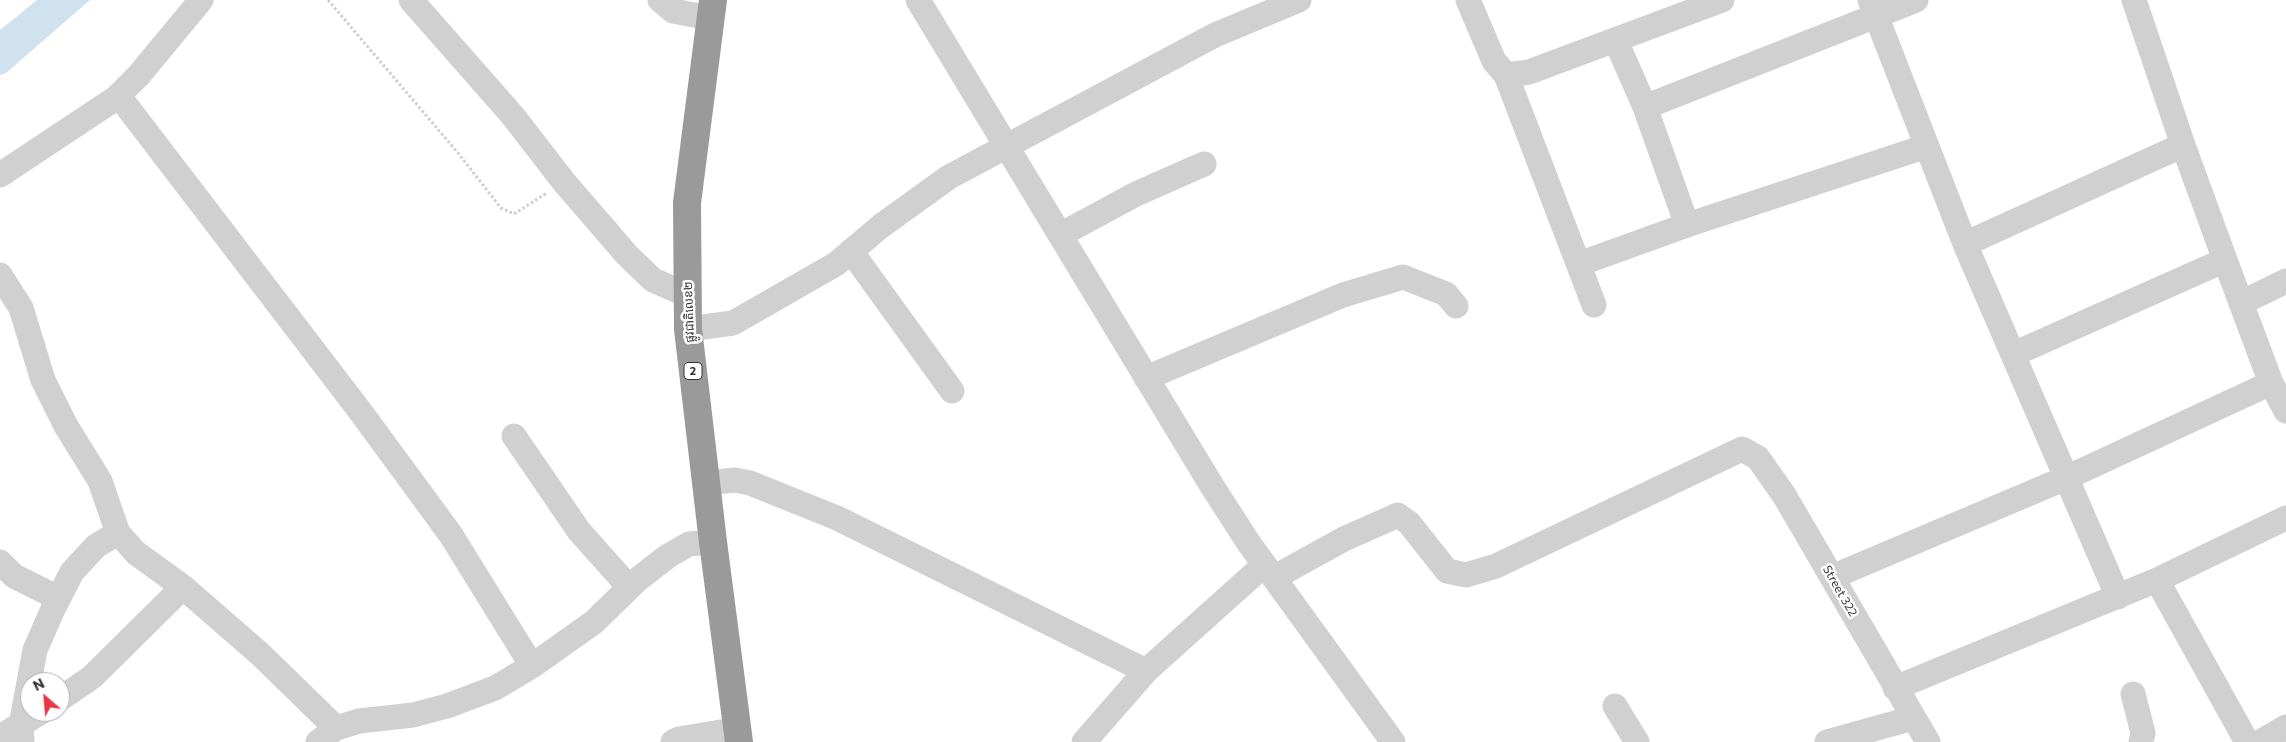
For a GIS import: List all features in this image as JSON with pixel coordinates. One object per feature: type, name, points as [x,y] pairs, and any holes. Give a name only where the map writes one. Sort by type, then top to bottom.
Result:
[{"type":"highway","name":"ផ្លូវជាតិលេខ២","points":[[712,9],[688,203],[688,329],[738,735]]},
{"type":"street","points":[[0,175],[116,98],[139,75],[201,0]]},
{"type":"street","points":[[411,0],[513,116],[564,182],[627,255],[653,280],[687,295]]},
{"type":"street","points":[[660,0],[673,10],[712,9]]},
{"type":"street","points":[[918,0],[1212,486],[1269,571],[1393,742]]},
{"type":"street","points":[[688,329],[733,323],[836,264],[949,176],[1214,35],[1299,0]]},
{"type":"street","points":[[1468,0],[1494,61],[1506,75],[1594,304]]},
{"type":"street","points":[[1506,75],[1529,72],[1722,0]]},
{"type":"street","points":[[1644,107],[1874,8],[1916,0]]},
{"type":"street","points":[[2134,0],[2183,145],[2225,260],[2272,384],[2286,411]]},
{"type":"street","points":[[1874,8],[1965,244],[2118,597]]},
{"type":"street","points":[[1616,41],[1644,107],[1687,226]]},
{"type":"street","points":[[116,98],[125,104],[360,411],[451,536],[532,666]]},
{"type":"street","points":[[1965,244],[2183,145]]},
{"type":"street","points":[[1579,264],[1927,146]]},
{"type":"street","points":[[1060,235],[1136,194],[1204,164]]},
{"type":"street","points":[[851,251],[952,391]]},
{"type":"street","points":[[2014,354],[2225,260]]},
{"type":"street","points":[[0,275],[21,308],[43,380],[66,426],[100,481],[118,532],[136,553],[183,586],[260,654],[327,735],[359,722],[413,715],[447,706],[495,688],[532,666],[594,622],[629,587],[668,556],[689,544],[713,542]]},
{"type":"street","points":[[1146,378],[1343,295],[1403,277],[1446,294],[1456,306]]},
{"type":"street","points":[[2241,303],[2286,281]]},
{"type":"street","points":[[1832,577],[2066,478],[2272,384]]},
{"type":"street","points":[[514,436],[579,531],[629,587]]},
{"type":"street","name":"Street 322","points":[[1269,571],[1398,514],[1409,523],[1447,571],[1466,575],[1496,566],[1742,450],[1758,458],[1778,487],[1928,742]]},
{"type":"street","points":[[706,483],[735,480],[750,483],[837,518],[1146,671]]},
{"type":"street","points":[[1895,688],[2158,580],[2286,518]]},
{"type":"street","points":[[21,729],[35,650],[58,598],[72,572],[96,546],[118,532]]},
{"type":"street","points":[[0,562],[14,576],[58,598]]},
{"type":"street","points":[[1084,742],[1146,671],[1269,571]]},
{"type":"street","points":[[2158,580],[2247,742]]},
{"type":"street","points":[[70,692],[92,677],[183,586]]},
{"type":"street","points":[[2133,694],[2143,733],[2141,742]]},
{"type":"street","points":[[1614,706],[1637,742]]},
{"type":"street","points":[[1827,742],[1913,718]]},
{"type":"street","points":[[2260,742],[2286,727]]},
{"type":"street","points":[[673,742],[679,739],[738,735]]},
{"type":"path","points":[[328,0],[433,122],[501,208],[514,214],[564,182]]},
{"type":"water","points":[[37,0],[90,0],[6,73],[0,75],[0,30]]}]
